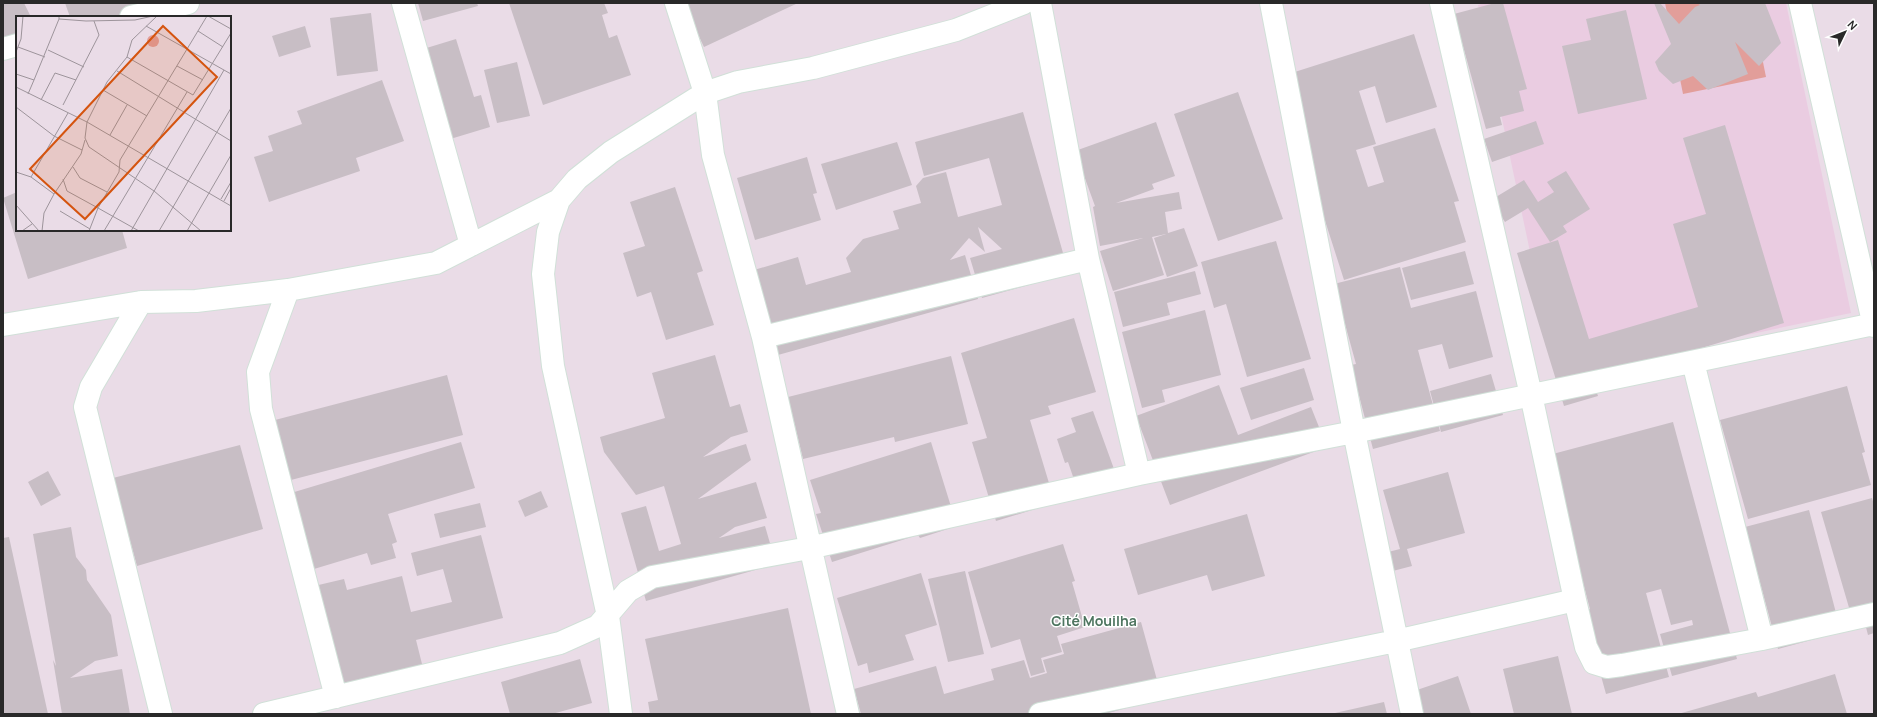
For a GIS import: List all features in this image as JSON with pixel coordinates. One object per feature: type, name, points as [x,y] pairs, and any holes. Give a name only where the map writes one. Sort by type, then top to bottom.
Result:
[{"type":"street","points":[[135,16],[188,3]]},
{"type":"street","points":[[403,3],[471,245]]},
{"type":"street","points":[[676,3],[705,93],[713,155],[763,337],[809,548],[848,714]]},
{"type":"street","points":[[621,714],[608,616],[553,366],[543,274],[548,232],[559,200],[577,179],[611,152],[705,93],[738,82],[813,68],[956,30],[1024,3]]},
{"type":"street","points":[[1040,3],[1088,260],[1139,474]]},
{"type":"street","points":[[1271,3],[1354,432],[1412,714]]},
{"type":"street","points":[[1441,3],[1531,395],[1575,600],[1586,647],[1594,663],[1607,667],[1762,639],[1874,614]]},
{"type":"street","points":[[264,714],[560,643],[598,626],[628,591],[652,576],[809,548],[1139,474],[1354,432],[1874,325],[1800,3]]},
{"type":"street","points":[[3,49],[16,45]]},
{"type":"street","points":[[3,325],[141,302],[196,301],[288,290],[436,263],[559,200]]},
{"type":"street","points":[[763,337],[1088,260]]},
{"type":"street","points":[[288,290],[258,372],[261,409],[336,697]]},
{"type":"street","points":[[141,302],[91,387],[85,407],[161,714]]},
{"type":"street","points":[[1693,362],[1762,639]]},
{"type":"street","points":[[1040,714],[1396,641],[1575,600]]},
{"type":"shaded area","points":[[1485,3],[1665,3],[1684,94],[1751,3],[1786,3],[1851,313],[1556,375],[1478,5]]},
{"type":"shaded area","points":[[1665,3],[1751,3],[1766,77],[1683,94]]},
{"type":"building","points":[[3,3],[24,3],[30,16],[16,16],[16,51],[3,57]]},
{"type":"building","points":[[65,3],[144,3],[145,6],[118,16],[70,16]]},
{"type":"building","points":[[418,3],[477,3],[478,6],[423,21]]},
{"type":"building","points":[[509,3],[604,3],[608,13],[602,15],[609,38],[617,35],[631,75],[543,105]]},
{"type":"building","points":[[683,3],[798,3],[704,47]]},
{"type":"building","points":[[1495,3],[1503,3],[1527,89],[1519,91],[1524,111],[1500,117],[1502,125],[1486,129],[1454,14]]},
{"type":"building","points":[[1654,3],[1660,3],[1679,24],[1695,7],[1700,5],[1697,3],[1765,3],[1781,43],[1759,66],[1735,42],[1748,74],[1708,90],[1693,76],[1673,84],[1659,71],[1655,62],[1671,44]]},
{"type":"building","points":[[1626,10],[1647,99],[1578,114],[1562,46],[1591,40],[1586,19]]},
{"type":"building","points":[[371,13],[378,71],[337,76],[330,18]]},
{"type":"building","points":[[305,26],[311,47],[279,57],[272,36]]},
{"type":"building","points":[[1414,34],[1437,107],[1386,123],[1375,86],[1359,91],[1376,144],[1356,150],[1368,187],[1384,182],[1373,147],[1435,128],[1459,201],[1454,202],[1466,242],[1344,280],[1279,77]]},
{"type":"building","points":[[456,39],[474,97],[481,95],[490,127],[447,140],[420,50]]},
{"type":"building","points":[[517,62],[530,116],[497,123],[484,70]]},
{"type":"building","points":[[382,80],[404,141],[356,158],[360,171],[269,202],[254,157],[273,151],[268,136],[302,124],[297,111]]},
{"type":"building","points":[[1238,92],[1283,219],[1218,241],[1174,114]]},
{"type":"building","points":[[1023,112],[1069,274],[982,298],[970,258],[1002,249],[978,227],[985,252],[969,238],[950,260],[965,255],[978,299],[778,355],[754,270],[798,257],[806,285],[851,272],[846,258],[863,239],[899,229],[893,211],[921,203],[916,186],[923,178],[946,172],[958,217],[1002,205],[989,158],[924,176],[915,142]]},
{"type":"building","points":[[1536,121],[1544,144],[1492,162],[1484,139]]},
{"type":"building","points":[[1156,122],[1175,176],[1152,184],[1154,189],[1116,203],[1179,192],[1182,209],[1165,212],[1168,233],[1184,228],[1198,266],[1167,277],[1154,238],[1166,234],[1152,237],[1164,275],[1113,291],[1100,251],[1143,238],[1100,246],[1093,207],[1095,206],[1075,151]]},
{"type":"building","points":[[1725,125],[1784,323],[1593,381],[1598,396],[1564,406],[1517,253],[1558,240],[1589,339],[1698,307],[1673,224],[1706,214],[1683,138]]},
{"type":"building","points":[[897,142],[912,185],[836,210],[821,164]]},
{"type":"building","points":[[807,157],[817,193],[813,194],[821,220],[755,240],[737,178]]},
{"type":"building","points":[[1566,171],[1590,209],[1563,226],[1567,232],[1550,242],[1528,208],[1505,222],[1491,200],[1524,180],[1538,202],[1554,192],[1547,182]]},
{"type":"building","points":[[675,187],[703,271],[697,273],[714,325],[666,340],[651,292],[637,297],[623,253],[645,246],[630,202]]},
{"type":"building","points":[[16,192],[16,231],[122,231],[127,248],[28,279],[3,198]]},
{"type":"building","points":[[1276,241],[1311,359],[1247,377],[1226,304],[1214,308],[1201,262]]},
{"type":"building","points":[[1465,251],[1474,284],[1411,300],[1402,268]]},
{"type":"building","points":[[1400,267],[1411,308],[1476,291],[1493,357],[1449,369],[1442,344],[1418,350],[1440,431],[1373,449],[1351,365],[1356,364],[1334,284]]},
{"type":"building","points":[[1195,271],[1201,294],[1167,303],[1170,315],[1123,327],[1114,292]]},
{"type":"building","points":[[1205,310],[1221,375],[1162,390],[1165,402],[1142,408],[1122,332]]},
{"type":"building","points":[[1074,318],[1096,392],[1048,406],[1051,414],[1030,420],[1055,503],[996,521],[972,442],[987,438],[961,353]]},
{"type":"building","points":[[715,355],[730,407],[740,404],[748,432],[731,437],[703,457],[746,444],[751,460],[698,499],[756,482],[767,518],[735,527],[719,538],[765,526],[776,564],[646,601],[621,513],[646,506],[659,551],[681,544],[664,486],[636,495],[604,452],[600,437],[665,418],[652,373]]},
{"type":"building","points":[[951,356],[968,424],[895,442],[894,437],[803,459],[788,397]]},
{"type":"building","points":[[1304,368],[1314,400],[1251,420],[1240,388]]},
{"type":"building","points":[[1491,374],[1503,415],[1441,432],[1430,391]]},
{"type":"building","points":[[447,375],[463,435],[291,480],[275,420]]},
{"type":"building","points":[[1219,385],[1238,435],[1311,407],[1327,447],[1170,505],[1136,416]]},
{"type":"building","points":[[1847,386],[1865,452],[1862,453],[1871,485],[1748,519],[1720,420]]},
{"type":"building","points":[[1093,411],[1118,480],[1079,494],[1068,462],[1065,463],[1057,439],[1076,432],[1071,418]]},
{"type":"building","points":[[1673,422],[1737,659],[1672,676],[1660,634],[1693,625],[1692,620],[1671,625],[1661,589],[1646,593],[1669,677],[1606,694],[1583,611],[1590,609],[1549,455]]},
{"type":"building","points":[[461,442],[475,488],[388,514],[397,542],[392,544],[396,558],[371,565],[367,553],[314,569],[291,493]]},
{"type":"building","points":[[931,442],[957,526],[920,538],[918,535],[832,562],[816,514],[821,513],[810,480]]},
{"type":"building","points":[[240,445],[263,529],[137,566],[113,478]]},
{"type":"building","points":[[48,471],[61,495],[41,506],[28,482]]},
{"type":"building","points":[[1448,472],[1465,533],[1407,549],[1412,566],[1389,572],[1384,553],[1400,549],[1383,490]]},
{"type":"building","points":[[541,491],[548,507],[525,517],[518,501]]},
{"type":"building","points":[[1872,498],[1874,505],[1874,633],[1868,635],[1861,608],[1850,611],[1821,512]]},
{"type":"building","points":[[480,503],[486,527],[440,538],[434,514]]},
{"type":"building","points":[[1809,510],[1841,632],[1778,649],[1745,527]]},
{"type":"building","points":[[1247,514],[1265,576],[1212,591],[1207,575],[1138,595],[1124,549]]},
{"type":"building","points":[[71,527],[76,557],[86,570],[87,580],[111,615],[118,656],[95,661],[70,678],[122,669],[130,714],[62,714],[53,660],[56,666],[33,534]]},
{"type":"building","points":[[481,535],[503,618],[416,640],[423,668],[337,690],[310,587],[344,579],[347,590],[402,576],[411,612],[452,602],[443,569],[417,576],[411,553]]},
{"type":"building","points":[[9,537],[48,714],[3,714],[3,538]]},
{"type":"building","points":[[1063,544],[1075,581],[1072,582],[1085,627],[1057,636],[1062,652],[1041,658],[1045,672],[1031,676],[1020,639],[991,648],[968,572]]},
{"type":"building","points":[[965,571],[984,654],[948,662],[928,579]]},
{"type":"building","points":[[921,573],[937,625],[905,635],[914,660],[869,673],[867,663],[858,666],[837,598]]},
{"type":"building","points":[[788,608],[811,714],[650,714],[648,702],[658,700],[645,639]]},
{"type":"building","points":[[1141,622],[1162,698],[1105,714],[861,714],[854,689],[936,666],[944,694],[994,680],[991,669],[1024,660],[1030,678],[1047,673],[1043,660],[1064,654],[1061,644]]},
{"type":"building","points":[[1558,656],[1572,714],[1514,714],[1503,669]]},
{"type":"building","points":[[580,659],[592,703],[552,714],[510,714],[501,682]]},
{"type":"building","points":[[1835,674],[1847,714],[1678,714],[1756,692],[1758,697]]},
{"type":"building","points":[[1458,676],[1471,714],[1422,714],[1414,691]]},
{"type":"building","points":[[1384,702],[1387,714],[1335,714],[1335,713]]},
{"type":"district","name":"Cité Mouilha","points":[[1094,621]]}]
